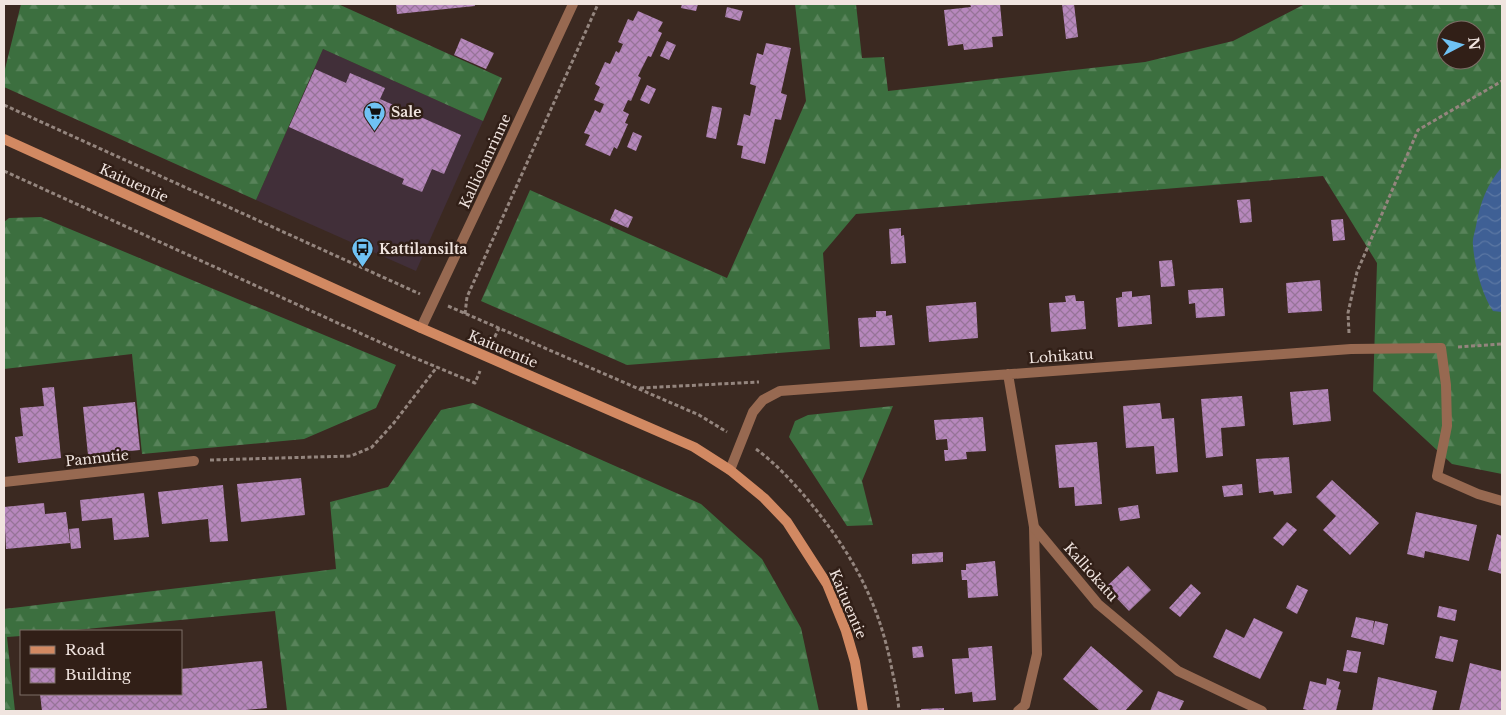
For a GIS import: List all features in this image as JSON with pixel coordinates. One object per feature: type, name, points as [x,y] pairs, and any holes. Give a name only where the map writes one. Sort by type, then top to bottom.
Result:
[{"type":"street","name":"Kalliolanrinne","points":[[421,328],[573,4]]},
{"type":"street","name":"Kaituentie","points":[[4,139],[421,328],[694,447],[730,470],[764,498],[787,522],[827,584],[846,631],[855,662],[862,711]]},
{"type":"street","name":"Lohikatu","points":[[730,470],[753,412],[763,400],[780,392],[1350,349],[1441,348]]},
{"type":"street","points":[[1441,348],[1446,385],[1447,426],[1438,476],[1478,494],[1502,501]]},
{"type":"street","points":[[1008,374],[1034,528],[1038,654],[1025,705],[1018,711]]},
{"type":"street","name":"Pannutie","points":[[4,482],[194,461]]},
{"type":"street","name":"Kalliokatu","points":[[1034,528],[1098,604],[1178,671],[1262,711]]},
{"type":"path","points":[[465,314],[467,297],[598,4]]},
{"type":"path","points":[[1350,349],[1348,313],[1357,272],[1418,130],[1502,81]]},
{"type":"path","points":[[4,105],[435,301]]},
{"type":"path","points":[[4,171],[475,383]]},
{"type":"path","points":[[1441,348],[1502,344]]},
{"type":"path","points":[[194,461],[351,456],[372,446],[393,424],[437,367]]},
{"type":"path","points":[[637,388],[761,382],[780,392]]},
{"type":"shaded area","points":[[323,49],[483,121],[416,271],[256,200]]},
{"type":"green space","points":[[21,4],[338,4],[502,78],[483,121],[323,49],[256,200],[4,87],[4,73]]},
{"type":"green space","points":[[795,4],[856,4],[862,58],[884,57],[888,91],[1145,62],[1233,41],[1305,4],[1502,4],[1502,474],[1452,464],[1373,391],[1377,263],[1323,176],[856,214],[823,253],[830,349],[627,365],[481,301],[530,190],[727,278],[806,101]]},
{"type":"green space","points":[[41,217],[396,365],[376,408],[304,439],[142,454],[132,354],[4,369],[4,222],[9,218]]},
{"type":"green space","points":[[473,403],[701,504],[762,559],[801,628],[819,711],[287,711],[275,611],[76,630],[20,630],[20,636],[7,637],[15,711],[4,711],[4,609],[336,569],[330,502],[388,487],[441,410]]},
{"type":"green space","points":[[893,406],[862,481],[873,525],[847,526],[789,437],[795,421],[808,415]]},
{"type":"water","points":[[1502,167],[1502,312],[1493,311],[1485,297],[1477,270],[1473,238],[1485,194],[1492,180]]},
{"type":"building","points":[[396,4],[475,4],[475,6],[397,14]]},
{"type":"building","points":[[682,4],[698,4],[696,11],[681,8]]},
{"type":"building","points":[[970,4],[1000,4],[1003,36],[992,37],[993,47],[964,50],[963,44],[948,46],[944,10],[971,7]]},
{"type":"building","points":[[1062,4],[1074,4],[1078,37],[1066,39]]},
{"type":"building","points":[[727,7],[743,11],[740,21],[725,17]]},
{"type":"building","points":[[638,11],[663,22],[658,31],[662,33],[651,57],[648,56],[638,76],[641,78],[631,101],[628,100],[623,111],[629,114],[625,123],[628,124],[617,149],[614,147],[610,156],[585,145],[590,135],[584,133],[595,110],[600,113],[604,104],[594,100],[600,87],[595,84],[605,62],[610,64],[616,51],[619,53],[623,44],[618,42],[628,19],[633,21]]},
{"type":"building","points":[[461,38],[494,53],[486,69],[454,55]]},
{"type":"building","points":[[667,41],[676,45],[669,60],[660,56]]},
{"type":"building","points":[[766,43],[791,48],[781,93],[787,95],[781,120],[775,119],[765,164],[741,158],[743,146],[737,145],[744,114],[750,116],[756,86],[750,84],[757,53],[763,55]]},
{"type":"building","name":"Sale","points":[[315,69],[346,83],[350,73],[385,88],[380,99],[461,135],[444,174],[432,169],[422,192],[402,184],[404,179],[289,127]]},
{"type":"building","points":[[647,85],[656,89],[649,104],[640,100]]},
{"type":"building","points":[[712,106],[722,108],[716,139],[706,137]]},
{"type":"building","points":[[633,132],[642,136],[636,151],[627,147]]},
{"type":"building","points":[[1250,199],[1252,222],[1240,223],[1237,200]]},
{"type":"building","points":[[615,209],[633,217],[628,228],[610,220]]},
{"type":"building","points":[[1343,219],[1345,240],[1333,241],[1331,220]]},
{"type":"building","points":[[901,228],[901,236],[904,235],[906,263],[891,264],[889,229]]},
{"type":"building","points":[[1172,260],[1175,286],[1161,287],[1159,261]]},
{"type":"building","points":[[1320,280],[1322,311],[1288,313],[1286,283]]},
{"type":"building","points":[[1223,288],[1225,316],[1196,318],[1195,303],[1189,304],[1188,290]]},
{"type":"building","points":[[1132,291],[1132,297],[1150,295],[1152,324],[1118,327],[1116,298],[1122,297],[1122,292]]},
{"type":"building","points":[[1075,295],[1076,301],[1084,301],[1086,329],[1051,332],[1049,303],[1066,302],[1065,296]]},
{"type":"building","points":[[976,302],[978,338],[929,342],[926,306]]},
{"type":"building","points":[[876,311],[886,311],[886,316],[892,315],[895,345],[860,347],[858,318],[876,317]]},
{"type":"building","points":[[54,387],[61,458],[18,463],[15,437],[23,436],[20,408],[44,406],[42,388]]},
{"type":"building","points":[[1328,389],[1331,421],[1293,425],[1290,392]]},
{"type":"building","points":[[1242,396],[1245,426],[1221,428],[1223,456],[1206,458],[1201,399]]},
{"type":"building","points":[[135,402],[140,450],[88,455],[83,407]]},
{"type":"building","points":[[1160,403],[1162,419],[1174,418],[1178,472],[1156,474],[1154,446],[1126,448],[1123,406]]},
{"type":"building","points":[[983,417],[986,451],[966,452],[967,459],[945,461],[944,450],[948,450],[947,439],[936,440],[934,420]]},
{"type":"building","points":[[1097,442],[1102,504],[1075,506],[1074,487],[1059,488],[1055,445]]},
{"type":"building","points":[[1289,457],[1292,493],[1274,495],[1273,491],[1259,493],[1256,459]]},
{"type":"building","points":[[301,478],[305,515],[241,522],[237,484]]},
{"type":"building","points":[[1332,480],[1379,523],[1350,555],[1323,530],[1336,516],[1316,497]]},
{"type":"building","points":[[1242,484],[1243,495],[1224,497],[1222,486]]},
{"type":"building","points":[[223,485],[228,541],[210,542],[208,519],[162,524],[158,492]]},
{"type":"building","points":[[144,493],[149,537],[114,540],[112,518],[82,521],[80,500]]},
{"type":"building","points":[[44,503],[45,514],[66,512],[70,543],[6,549],[4,507]]},
{"type":"building","points":[[1138,505],[1140,518],[1120,521],[1118,508]]},
{"type":"building","points":[[1416,512],[1477,525],[1469,561],[1425,551],[1424,558],[1407,554]]},
{"type":"building","points":[[1287,522],[1297,530],[1283,546],[1273,538]]},
{"type":"building","points":[[79,528],[81,548],[71,549],[69,529]]},
{"type":"building","points":[[1497,534],[1502,536],[1502,574],[1488,570]]},
{"type":"building","points":[[943,552],[943,562],[912,564],[912,554]]},
{"type":"building","points":[[995,561],[998,596],[968,598],[967,580],[962,580],[961,570],[966,570],[966,564]]},
{"type":"building","points":[[1128,566],[1151,590],[1129,611],[1106,587]]},
{"type":"building","points":[[1191,584],[1201,593],[1180,617],[1169,608]]},
{"type":"building","points":[[1297,585],[1308,590],[1297,614],[1286,608]]},
{"type":"building","points":[[1439,606],[1457,610],[1455,621],[1437,617]]},
{"type":"building","points":[[1356,617],[1374,621],[1372,634],[1375,621],[1388,624],[1384,645],[1351,637]]},
{"type":"building","points":[[1254,618],[1283,632],[1260,679],[1213,657],[1226,629],[1244,638]]},
{"type":"building","points":[[1440,636],[1458,640],[1453,662],[1435,658]]},
{"type":"building","points":[[922,646],[924,657],[913,658],[912,647]]},
{"type":"building","points":[[992,646],[996,700],[973,702],[972,692],[955,694],[952,659],[969,658],[968,648]]},
{"type":"building","points":[[1091,646],[1143,691],[1125,711],[1100,711],[1063,679]]},
{"type":"building","points":[[1347,650],[1361,652],[1357,673],[1343,671]]},
{"type":"building","points":[[262,661],[267,708],[235,711],[42,711],[40,695],[182,695],[182,669]]},
{"type":"building","points":[[1470,663],[1502,671],[1502,711],[1459,711]]},
{"type":"building","points":[[1378,677],[1437,691],[1432,711],[1372,711]]},
{"type":"building","points":[[1327,678],[1340,682],[1338,689],[1341,690],[1336,711],[1311,711],[1303,709],[1310,681],[1326,685]]},
{"type":"building","points":[[1158,691],[1184,701],[1179,711],[1150,711]]},
{"type":"building","points":[[944,708],[944,711],[921,711],[921,709]]},
{"type":"place","name":"Sale","points":[[375,131]]},
{"type":"place","name":"Kattilansilta","points":[[363,268]]}]
